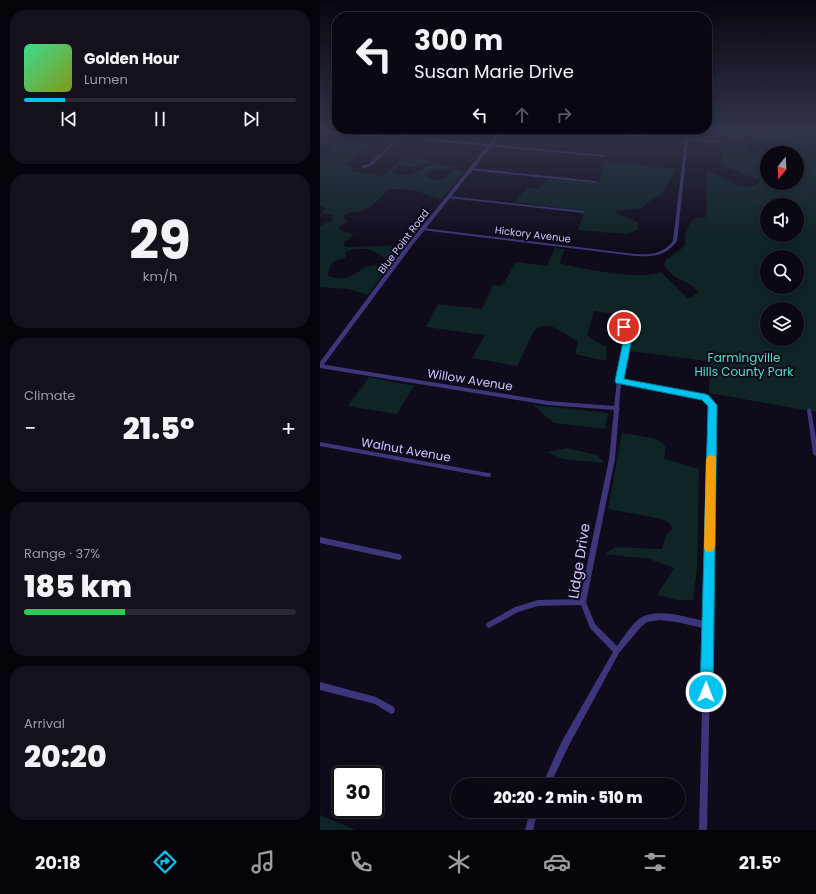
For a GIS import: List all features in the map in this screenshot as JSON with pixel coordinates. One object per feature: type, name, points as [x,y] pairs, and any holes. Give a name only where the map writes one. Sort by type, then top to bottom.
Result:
[{"type":"street","name":"Hickory Avenue","points":[[423,229],[642,255],[660,254],[672,246],[675,241],[683,168]]},
{"type":"street","points":[[471,169],[596,182]]},
{"type":"street","name":"Blue Point Road","points":[[320,366],[423,229],[471,169]]},
{"type":"street","points":[[449,197],[583,212]]},
{"type":"street","name":"Lidge Drive","points":[[614,325],[624,327],[629,332],[620,381],[612,460],[583,602],[592,626],[617,651]]},
{"type":"street","name":"Willow Avenue","points":[[320,366],[548,403],[618,408]]},
{"type":"street","points":[[620,381],[705,397],[712,405],[703,830]]},
{"type":"street","points":[[809,410],[816,454]]},
{"type":"street","name":"Walnut Avenue","points":[[320,444],[488,475]]},
{"type":"street","points":[[320,540],[399,556]]},
{"type":"street","points":[[490,625],[517,609],[538,603],[583,602]]},
{"type":"street","points":[[549,778],[565,744],[617,651],[639,623],[646,619],[663,617],[708,626]]},
{"type":"street","points":[[320,686],[376,701],[391,710]]},
{"type":"street","points":[[529,830],[532,818]]},
{"type":"green space","points":[[320,168],[352,168],[353,171],[383,176],[392,168],[396,168],[392,172],[400,175],[410,175],[425,168],[461,168],[437,169],[424,175],[436,180],[443,178],[453,170],[464,171],[442,199],[414,190],[388,189],[368,208],[361,211],[351,212],[343,217],[348,222],[338,227],[341,231],[353,235],[343,244],[346,247],[405,246],[394,263],[374,251],[361,249],[345,252],[346,258],[333,262],[328,276],[337,278],[350,276],[370,266],[377,265],[388,268],[368,295],[348,289],[320,287],[320,226],[333,220],[332,215],[321,213],[326,208],[320,206]]},
{"type":"green space","points":[[603,168],[675,169],[662,195],[655,197],[641,208],[616,211],[616,213],[638,222],[638,229],[628,234],[578,230],[584,211],[514,202],[528,187],[538,189],[549,179],[590,183],[600,181]]},
{"type":"green space","name":"Farmingville Hills County Park","points":[[727,168],[760,168],[760,190],[804,190],[804,168],[816,168],[816,412],[709,393],[710,363],[707,361],[630,351],[636,317],[594,311],[587,335],[598,343],[607,347],[606,361],[575,354],[578,341],[556,328],[545,326],[534,331],[517,366],[472,358],[485,335],[426,327],[438,304],[482,309],[493,285],[502,286],[516,262],[547,266],[555,248],[565,249],[559,264],[596,271],[624,274],[638,275],[661,272],[687,298],[693,297],[698,291],[672,274],[664,265],[666,260],[685,244],[686,232],[693,219],[706,217],[707,172],[739,186],[746,187],[759,183],[759,180]]},
{"type":"green space","points":[[369,377],[414,386],[397,414],[348,406]]},
{"type":"green space","points":[[533,405],[608,413],[605,429],[554,423]]},
{"type":"green space","points":[[622,433],[657,439],[666,446],[664,459],[699,469],[697,570],[693,600],[677,600],[657,595],[674,568],[649,559],[605,554],[615,547],[662,549],[666,535],[673,528],[668,522],[662,519],[608,509]]},
{"type":"green space","points":[[566,448],[597,455],[604,463],[563,459],[547,452]]},
{"type":"green space","points":[[320,815],[356,830],[320,830]]},
{"type":"slow traffic","points":[[709,547],[711,459]]},
{"type":"route","points":[[624,327],[628,329],[629,332],[623,358],[620,381],[705,397],[712,405],[706,692]]}]
